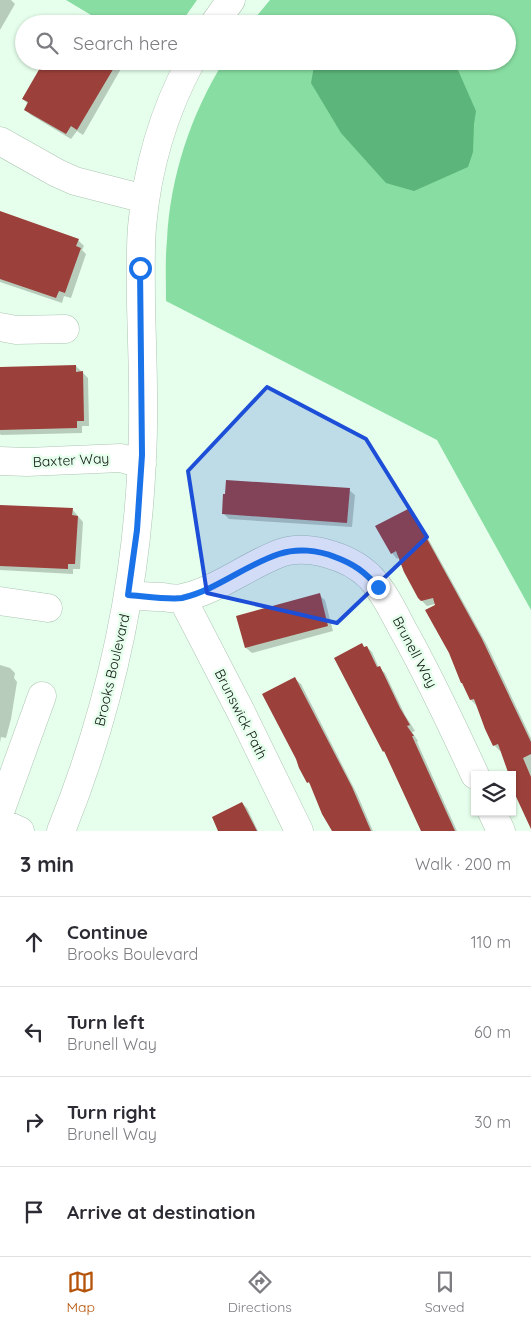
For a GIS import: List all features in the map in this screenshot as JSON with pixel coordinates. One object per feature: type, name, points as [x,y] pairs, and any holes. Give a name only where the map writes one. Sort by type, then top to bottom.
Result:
[{"type":"street","points":[[220,15],[231,0]]},
{"type":"street","name":"Brooks Boulevard","points":[[61,831],[86,766],[97,730],[112,677],[128,595],[137,530],[142,464],[143,404],[140,268],[145,199],[162,126],[187,70]]},
{"type":"street","points":[[0,141],[57,173],[75,180],[145,199]]},
{"type":"street","points":[[0,327],[16,330],[65,330]]},
{"type":"street","name":"Baxter Way","points":[[0,461],[27,462],[121,458],[142,464]]},
{"type":"street","name":"Brunell Way","points":[[128,595],[182,598],[210,589],[280,553],[303,550],[325,553],[358,567],[378,587],[412,646],[432,682],[473,771]]},
{"type":"street","name":"Brunswick Path","points":[[182,598],[241,712],[299,831]]},
{"type":"street","points":[[0,600],[48,608]]},
{"type":"street","points":[[0,812],[42,696]]},
{"type":"street","points":[[494,816],[501,831]]},
{"type":"street","points":[[0,822],[20,831]]},
{"type":"highlighted area","points":[[267,387],[366,439],[427,537],[337,623],[207,593],[188,471]]},
{"type":"shaded area","points":[[66,0],[197,0],[186,15],[91,15]]},
{"type":"shaded area","points":[[270,0],[531,0],[531,610],[437,440],[166,301],[166,255],[169,216],[178,170],[192,124],[219,70],[516,70],[516,15],[258,15]]},
{"type":"shaded area","points":[[313,70],[458,70],[476,111],[473,152],[468,167],[414,191],[386,183],[341,133],[311,83]]},
{"type":"building","points":[[39,70],[113,70],[77,130],[71,126],[66,134],[24,110],[28,102],[22,99]]},
{"type":"building","points":[[0,211],[79,239],[76,246],[81,248],[65,293],[59,291],[56,298],[0,279]]},
{"type":"building","points":[[76,365],[76,372],[83,371],[84,421],[77,421],[77,428],[0,430],[0,367]]},
{"type":"building","points":[[226,480],[350,488],[347,523],[222,514]]},
{"type":"building","points":[[0,505],[73,508],[72,515],[78,516],[75,564],[68,564],[68,569],[0,566]]},
{"type":"building","points":[[410,508],[482,639],[531,742],[531,754],[523,758],[531,777],[531,829],[516,797],[516,771],[508,771],[498,744],[493,746],[474,699],[470,700],[449,653],[425,610],[435,605],[433,598],[421,601],[418,598],[404,572],[396,551],[391,554],[375,526]]},
{"type":"building","points":[[320,593],[328,626],[245,648],[236,616]]},
{"type":"building","points":[[362,643],[364,647],[367,646],[377,667],[380,666],[410,725],[407,726],[414,736],[412,736],[455,831],[421,831],[384,751],[334,658]]},
{"type":"building","points":[[295,677],[352,787],[371,831],[332,831],[322,814],[309,782],[307,783],[262,694]]},
{"type":"building","points":[[242,802],[257,831],[218,831],[212,817]]},
{"type":"route","points":[[140,268],[143,404],[142,455],[137,530],[128,595],[182,598],[198,594],[280,553],[303,550],[325,553],[346,561],[358,567],[378,587]]}]
